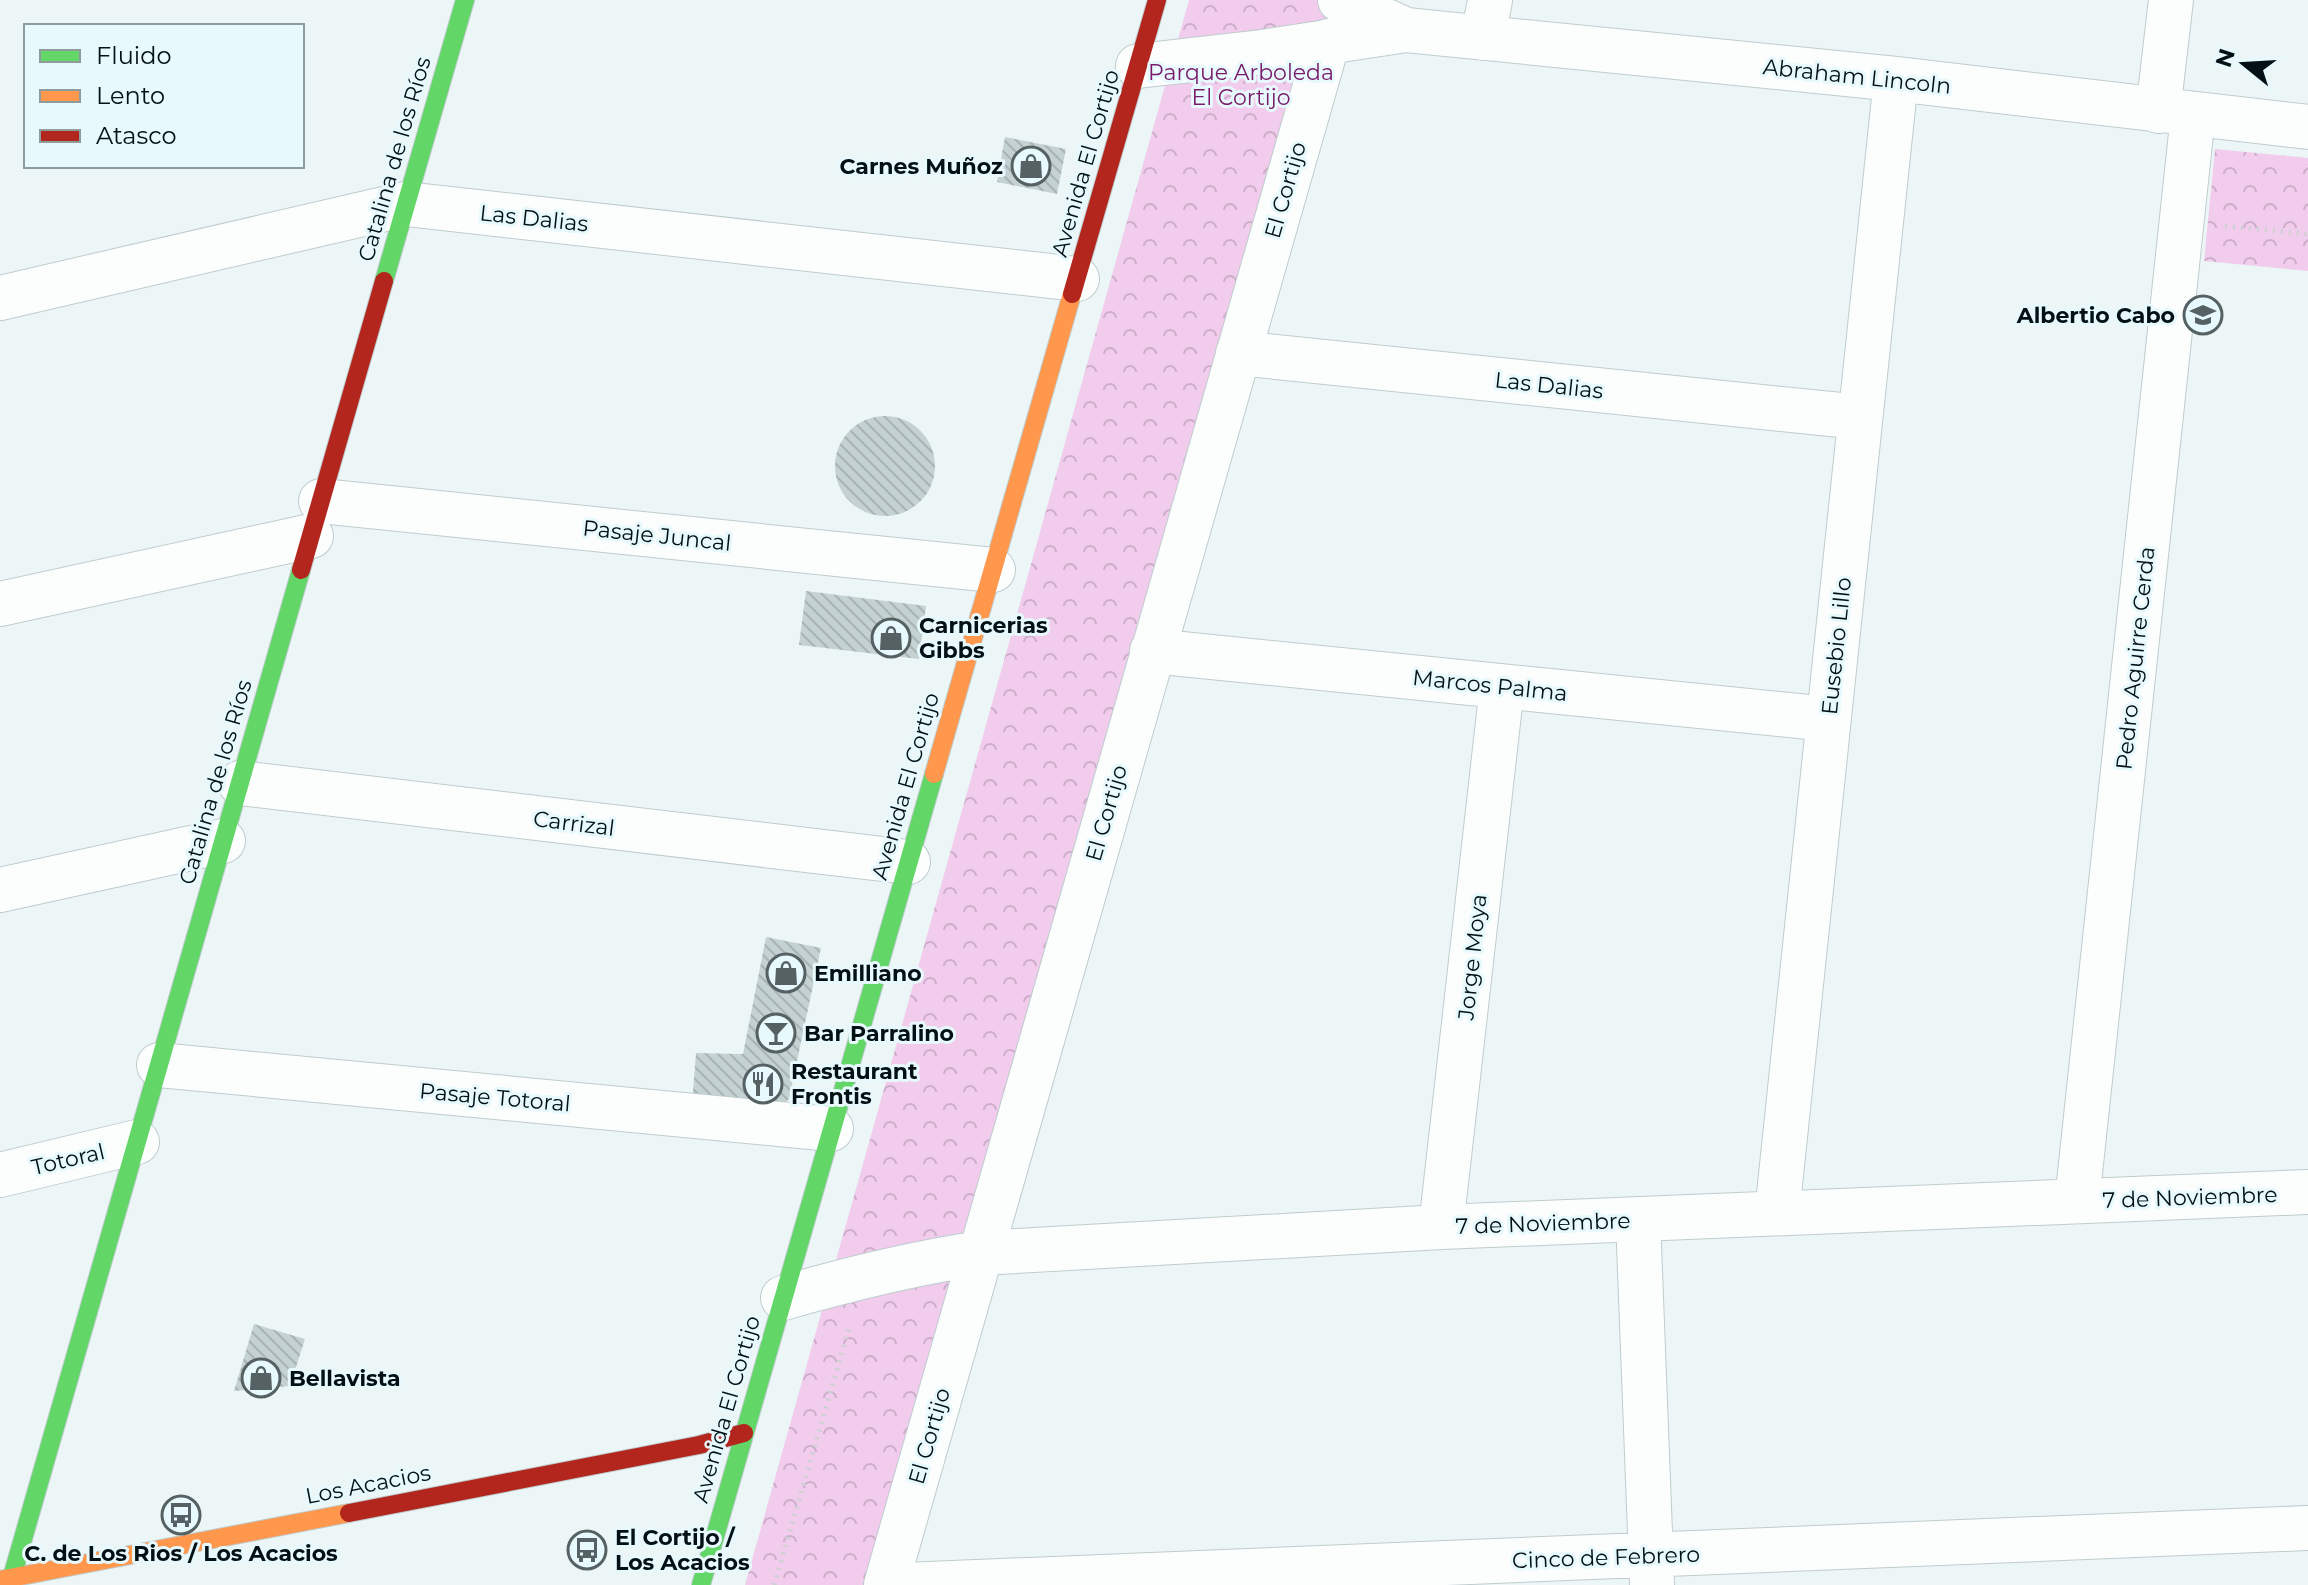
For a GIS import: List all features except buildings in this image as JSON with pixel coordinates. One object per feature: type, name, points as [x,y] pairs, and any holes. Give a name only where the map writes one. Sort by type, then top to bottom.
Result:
[{"type":"street","name":"Catalina de los Ríos","points":[[6,1578],[137,1142],[465,0]]},
{"type":"street","name":"Abraham Lincoln","points":[[1340,0],[1406,30]]},
{"type":"street","name":"Pedro Aguirre Cerda","points":[[2077,1201],[2176,113],[2171,0]]},
{"type":"street","name":"Avenida El Cortijo","points":[[701,1585],[1138,66],[1151,1]]},
{"type":"street","name":"Abraham Lincoln","points":[[1138,66],[1262,52],[1487,19],[1896,79],[2308,127]]},
{"type":"street","name":"El Cortijo","points":[[886,1585],[1328,41]]},
{"type":"street","name":"Eusebio Lillo","points":[[1777,1213],[1896,79]]},
{"type":"street","name":"Las Dalias","points":[[0,298],[406,204],[1077,279]]},
{"type":"street","name":"Las Dalias","points":[[1238,353],[1860,417]]},
{"type":"street","name":"Pasaje Juncal","points":[[0,604],[316,518],[993,570]]},
{"type":"street","name":"Marcos Palma","points":[[1152,651],[1828,719]]},
{"type":"street","name":"Jorge Moya","points":[[1441,1227],[1502,687]]},
{"type":"street","name":"Carrizal","points":[[240,783],[908,862]]},
{"type":"street","points":[[0,890],[223,841]]},
{"type":"street","name":"Pasaje Totoral","points":[[159,1065],[831,1129]]},
{"type":"street","name":"Totoral","points":[[0,1175],[137,1142]]},
{"type":"street","name":"7 de Noviembre","points":[[783,1298],[925,1261],[981,1253],[1441,1227],[2308,1192]]},
{"type":"street","points":[[1638,1219],[1652,1570]]},
{"type":"street","name":"Los Acacios","points":[[6,1578],[699,1445],[744,1433]]},
{"type":"street","name":"Cinco de Febrero","points":[[904,1585],[1652,1570],[2308,1528]]},
{"type":"path","points":[[2220,226],[2308,234]]},
{"type":"path","points":[[774,1585],[864,1275]]},
{"type":"green space","name":"Parque Arboleda El Cortijo","points":[[1189,0],[1344,0],[867,1585],[745,1585]]},
{"type":"green space","points":[[2215,149],[2308,158],[2308,271],[2204,261]]},
{"type":"traffic: fast","points":[[384,281],[465,0]]},
{"type":"traffic: fast","points":[[12,1577],[301,570]]},
{"type":"traffic: fast","points":[[701,1585],[934,774]]},
{"type":"traffic: slow","points":[[934,774],[1072,294]]},
{"type":"traffic: slow","points":[[0,1580],[349,1513]]},
{"type":"traffic: jam","points":[[1072,294],[1157,0]]},
{"type":"traffic: jam","points":[[301,570],[384,281]]},
{"type":"traffic: jam","points":[[349,1513],[699,1445],[744,1433]]},
{"type":"place","name":"Carnes Muñoz","points":[[1031,166]]},
{"type":"place","name":"Albertio Cabo","points":[[2203,315]]},
{"type":"place","name":"Carnicerias Gibbs","points":[[891,638]]},
{"type":"place","name":"Emilliano","points":[[786,973]]},
{"type":"place","name":"Bar Parralino","points":[[776,1033]]},
{"type":"place","name":"Restaurant Frontis","points":[[763,1084]]},
{"type":"place","name":"Bellavista","points":[[261,1378]]},
{"type":"place","name":"C. de Los Rios / Los Acacios","points":[[181,1515]]},
{"type":"place","name":"El Cortijo / Los Acacios","points":[[587,1550]]}]
